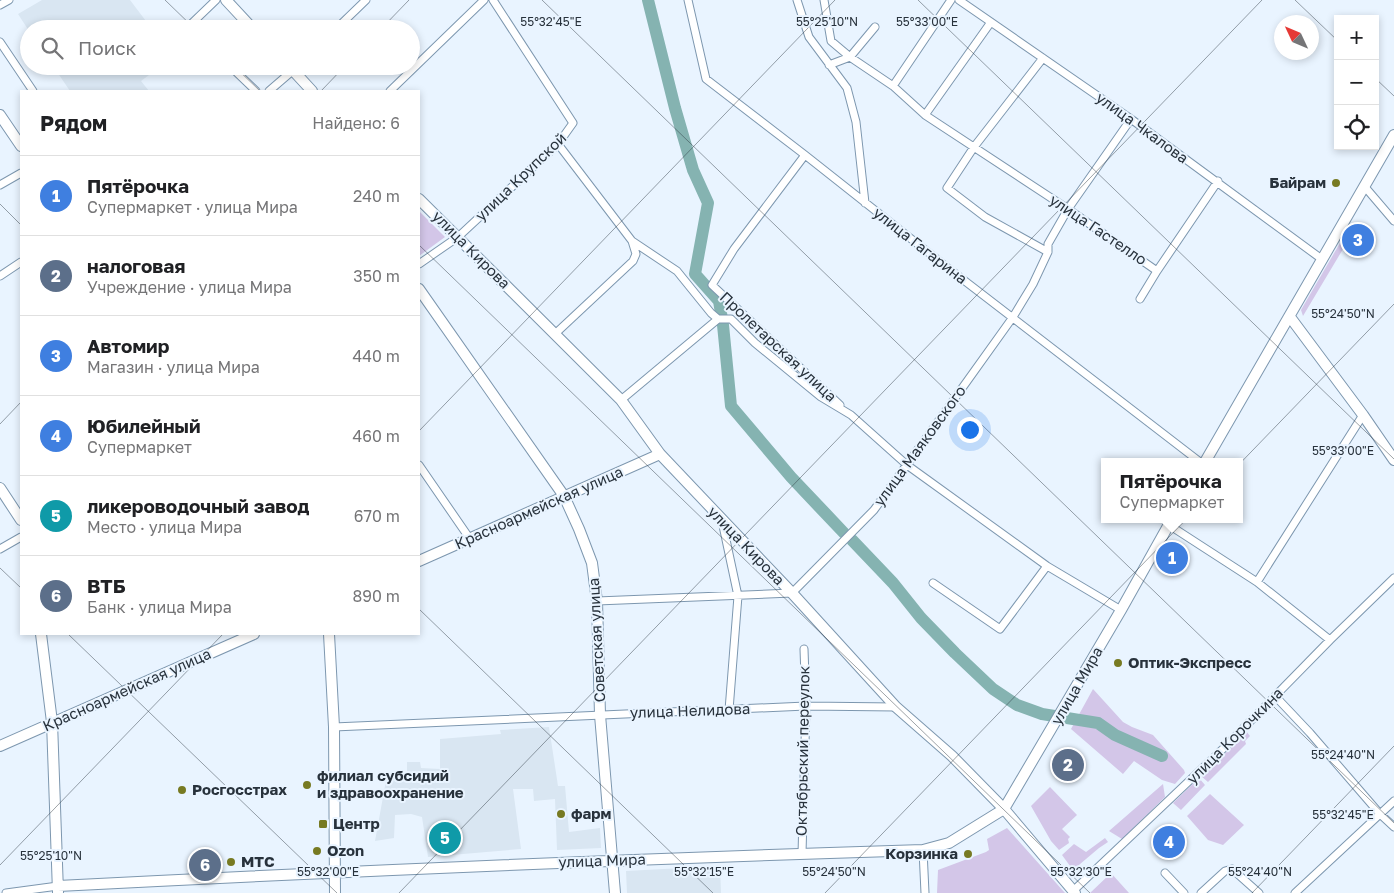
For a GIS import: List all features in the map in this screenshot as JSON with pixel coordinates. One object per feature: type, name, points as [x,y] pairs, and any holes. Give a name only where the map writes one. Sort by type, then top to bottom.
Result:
[{"type":"main road","points":[[226,0],[245,20]]},
{"type":"main road","points":[[299,75],[311,90]]},
{"type":"main road","points":[[0,115],[20,145]]},
{"type":"main road","points":[[1207,458],[1394,135]]},
{"type":"main road","name":"улица Кирова","points":[[420,200],[556,333],[621,400],[660,454],[792,593],[896,707],[952,756],[1004,809],[1074,892]]},
{"type":"main road","name":"Советская улица","points":[[420,290],[564,496],[592,563],[597,601],[600,715],[615,893]]},
{"type":"main road","points":[[1290,317],[1394,460]]},
{"type":"main road","name":"Красноармейская улица","points":[[420,561],[660,454]]},
{"type":"main road","points":[[0,488],[20,518]]},
{"type":"main road","name":"улица Мира","points":[[58,890],[335,871],[412,870],[924,850],[949,843],[1004,809],[1170,523]]},
{"type":"main road","points":[[41,635],[52,722],[58,890]]},
{"type":"main road","name":"Красноармейская улица","points":[[0,746],[252,635]]},
{"type":"main road","points":[[328,635],[334,727],[335,893]]},
{"type":"street","points":[[0,5],[9,0]]},
{"type":"street","points":[[195,20],[216,0]]},
{"type":"street","points":[[345,20],[366,0]]},
{"type":"street","points":[[420,62],[484,0]]},
{"type":"street","name":"улица Крупской","points":[[420,263],[458,237],[558,144],[573,124],[493,0]]},
{"type":"street","name":"улица Гагарина","points":[[688,0],[706,79],[1195,458]]},
{"type":"street","points":[[797,0],[809,37],[847,88],[850,96],[856,122],[865,203]]},
{"type":"street","name":"улица Гастелло","points":[[824,0],[831,41],[850,58],[892,86],[925,115],[1157,271],[1218,181]]},
{"type":"street","points":[[892,86],[951,0]]},
{"type":"street","name":"улица Чкалова","points":[[959,0],[1131,118],[1323,260]]},
{"type":"street","points":[[925,115],[991,22]]},
{"type":"street","points":[[829,64],[850,58],[875,27]]},
{"type":"street","points":[[0,42],[20,72]]},
{"type":"street","points":[[1043,58],[974,148],[947,188],[986,217],[1048,252]]},
{"type":"street","points":[[22,75],[32,90]]},
{"type":"street","points":[[239,75],[255,90]]},
{"type":"street","points":[[270,90],[286,75]]},
{"type":"street","points":[[391,90],[407,75]]},
{"type":"street","name":"улица Маяковского","points":[[792,593],[874,510],[1013,317],[1033,284],[1048,252],[1048,244],[1068,210],[1131,118]]},
{"type":"street","name":"Пролетарская улица","points":[[558,144],[632,241],[677,271],[718,319],[731,319],[755,343],[821,397],[851,416]]},
{"type":"street","name":"Пролетарская улица","points":[[805,155],[734,249],[712,285],[851,416],[907,465],[1047,566],[1121,610]]},
{"type":"street","points":[[0,185],[20,173]]},
{"type":"street","points":[[1365,186],[1394,222]]},
{"type":"street","points":[[556,333],[634,261],[636,254],[632,241]]},
{"type":"street","points":[[0,276],[20,263]]},
{"type":"street","points":[[1140,299],[1157,271]]},
{"type":"street","points":[[621,400],[718,319]]},
{"type":"street","points":[[1256,582],[1363,415]]},
{"type":"street","points":[[420,466],[470,539]]},
{"type":"street","points":[[722,521],[738,596],[729,710]]},
{"type":"street","points":[[1172,523],[1256,582],[1330,640]]},
{"type":"street","points":[[0,549],[20,538]]},
{"type":"street","points":[[933,583],[1000,629],[1047,566]]},
{"type":"street","name":"улица Корочкина","points":[[1074,892],[1276,697],[1330,640],[1394,578]]},
{"type":"street","points":[[597,601],[792,593]]},
{"type":"street","name":"Октябрьский переулок","points":[[802,854],[806,706],[804,649]]},
{"type":"street","points":[[1276,697],[1380,814],[1394,827]]},
{"type":"street","name":"улица Нелидова","points":[[334,727],[806,706],[896,707]]},
{"type":"street","points":[[1295,893],[1394,801]]},
{"type":"street","points":[[924,850],[925,893]]},
{"type":"street","points":[[1201,893],[1225,871],[1232,869],[1259,893]]},
{"type":"street","points":[[1165,873],[1184,893]]},
{"type":"street","name":"улица Мира","points":[[6,893],[58,890]]},
{"type":"shaded area","points":[[42,0],[130,0],[145,20],[22,20],[18,14]]},
{"type":"shaded area","points":[[59,75],[149,75],[141,81],[148,90],[69,90]]},
{"type":"shaded area","points":[[420,212],[445,237],[420,255]]},
{"type":"shaded area","points":[[1340,243],[1346,244],[1303,316],[1301,310]]},
{"type":"shaded area","points":[[1093,689],[1123,722],[1153,735],[1184,770],[1185,773],[1175,784],[1162,780],[1134,761],[1123,774],[1071,729]]},
{"type":"shaded area","points":[[549,727],[558,786],[565,786],[569,832],[600,828],[601,848],[557,850],[555,799],[534,801],[533,789],[513,789],[521,849],[428,857],[422,817],[411,814],[395,815],[394,838],[375,841],[387,775],[407,773],[407,762],[420,762],[421,768],[440,769],[440,739],[501,734],[500,730]]},
{"type":"shaded area","points":[[1246,731],[1250,736],[1245,741],[1246,744],[1208,782],[1201,776],[1230,749]]},
{"type":"shaded area","points":[[1199,778],[1205,785],[1181,810],[1173,803]]},
{"type":"shaded area","points":[[1163,784],[1165,797],[1122,839],[1109,831]]},
{"type":"shaded area","points":[[1050,787],[1077,815],[1062,829],[1070,837],[1068,839],[1069,843],[1059,850],[1051,841],[1031,806]]},
{"type":"shaded area","points":[[1210,794],[1244,825],[1223,845],[1208,840],[1187,816]]},
{"type":"shaded area","points":[[1007,828],[1065,893],[937,893],[938,870],[986,852],[989,850],[987,839]]},
{"type":"shaded area","points":[[1105,838],[1108,842],[1073,870],[1062,855],[1074,844],[1086,852]]},
{"type":"shaded area","points":[[720,866],[721,893],[627,893],[626,871]]},
{"type":"shaded area","points":[[1111,873],[1129,893],[1090,893]]},
{"type":"waterway","points":[[648,0],[675,108],[693,170],[708,203],[695,274],[719,301],[731,406],[791,477],[844,533]]},
{"type":"waterway","points":[[852,540],[893,583],[921,618],[993,689],[1017,705],[1042,714],[1098,723],[1115,735],[1162,756]]},
{"type":"place","name":"Байрам","points":[[1336,183]]},
{"type":"place","name":"Автомир","points":[[1358,240]]},
{"type":"place","name":"Пятёрочка","points":[[1172,558]]},
{"type":"place","name":"Оптик-Экспресс","points":[[1118,663]]},
{"type":"place","name":"налоговая","points":[[1068,765]]},
{"type":"place","name":"филиал субсидий и здравоохранение","points":[[307,785]]},
{"type":"place","name":"Росгосстрах","points":[[182,790]]},
{"type":"place","name":"фарм","points":[[561,814]]},
{"type":"place","name":"Центр","points":[[323,824]]},
{"type":"place","name":"ликероводочный завод","points":[[445,838]]},
{"type":"place","name":"Юбилейный","points":[[1169,842]]},
{"type":"place","name":"Ozon","points":[[317,851]]},
{"type":"place","name":"Корзинка","points":[[968,854]]},
{"type":"place","name":"МТС","points":[[231,862]]},
{"type":"place","name":"ВТБ","points":[[205,865]]}]
